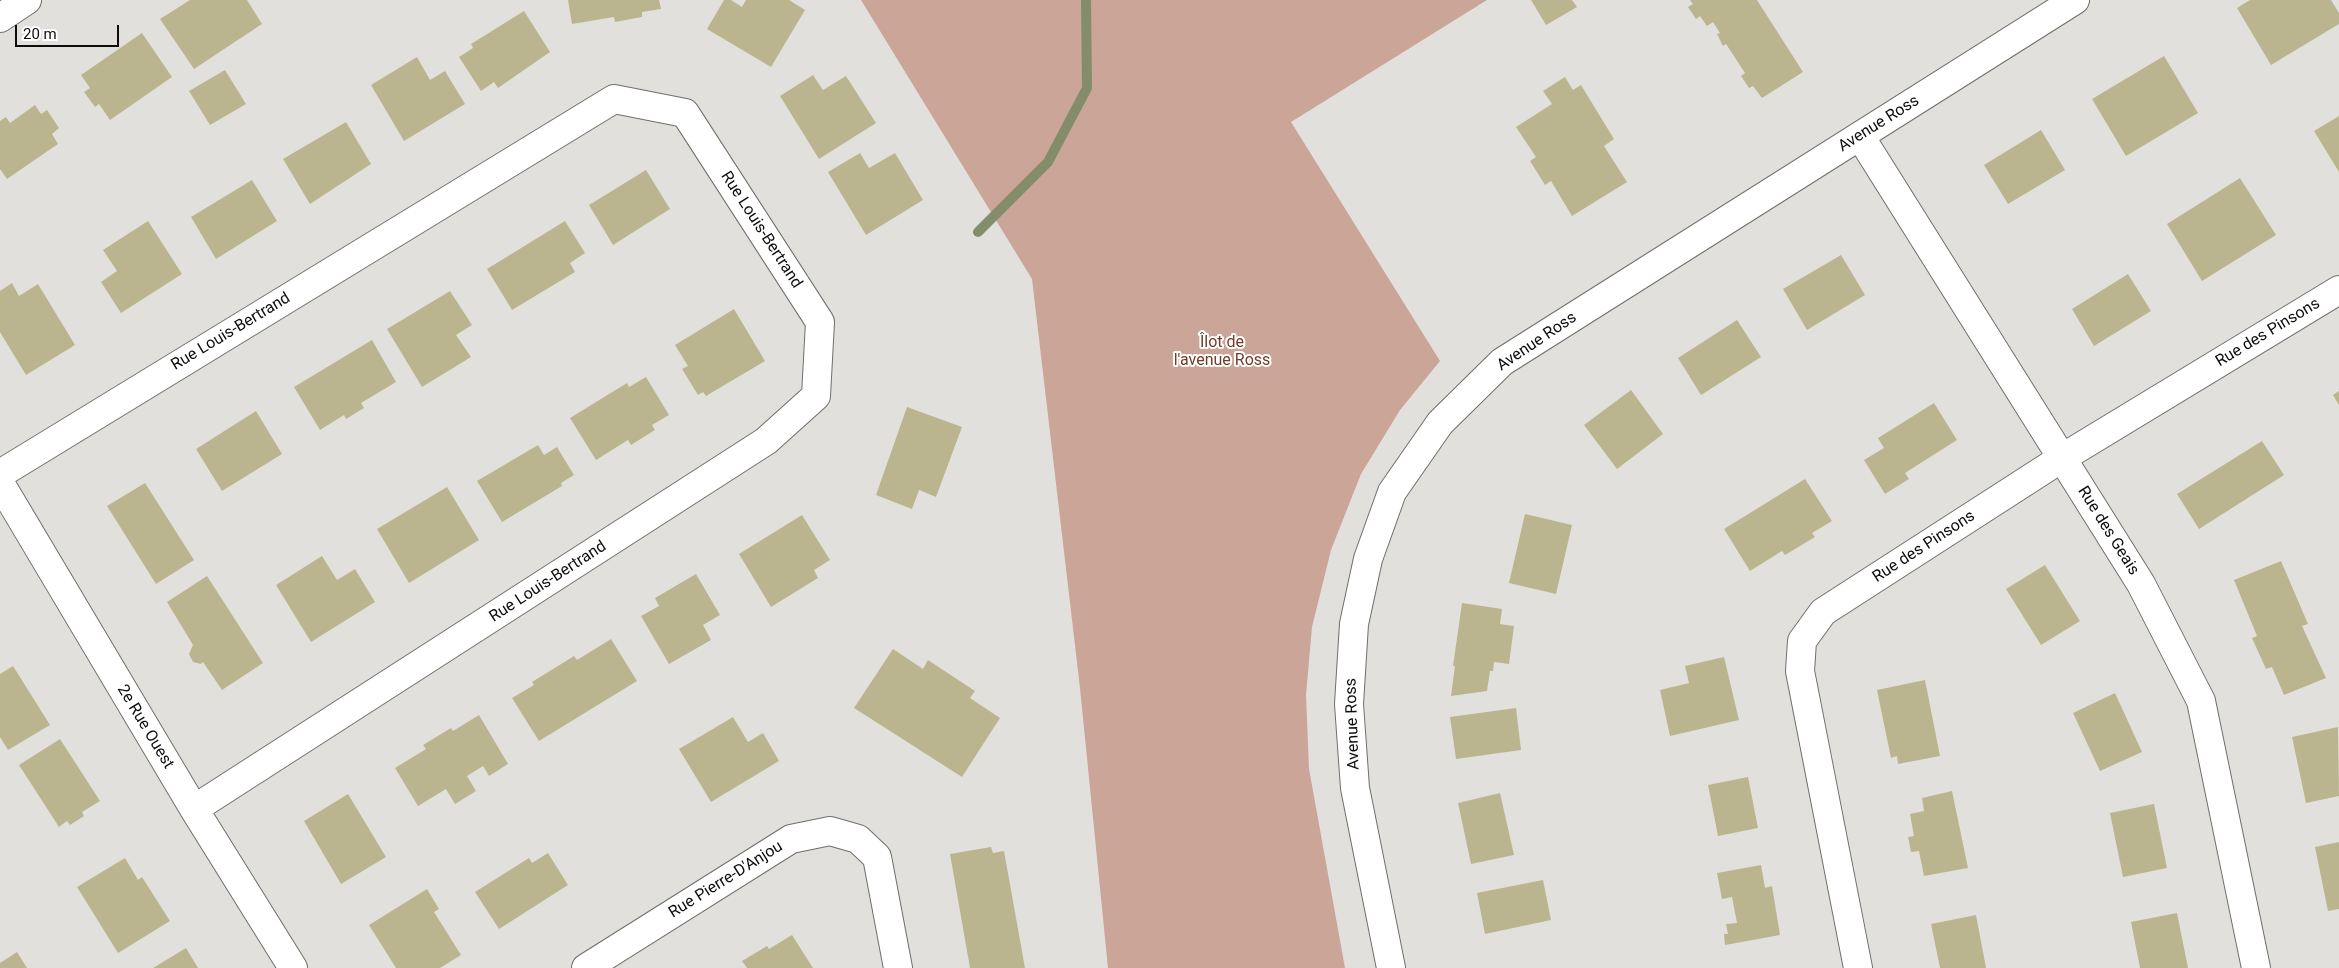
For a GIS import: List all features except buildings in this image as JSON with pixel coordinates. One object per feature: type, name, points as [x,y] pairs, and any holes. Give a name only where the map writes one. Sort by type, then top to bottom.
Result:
[{"type":"street","points":[[0,18],[27,0]]},
{"type":"street","name":"Avenue Ross","points":[[1390,968],[1355,788],[1349,704],[1354,624],[1368,559],[1392,492],[1440,423],[1502,362],[2075,0]]},
{"type":"street","name":"Rue Louis-Bertrand","points":[[0,474],[614,99],[685,113],[820,322],[816,396],[766,441],[194,809]]},
{"type":"street","name":"Rue des Geais","points":[[1860,136],[2141,584],[2201,701],[2256,968]]},
{"type":"street","name":"Rue des Pinsons","points":[[1858,968],[1800,671],[1802,640],[1823,612],[2062,458],[2339,290]]},
{"type":"street","name":"2e Rue Ouest","points":[[0,484],[194,809],[292,968]]},
{"type":"street","name":"Rue Pierre-D'Anjou","points":[[586,968],[791,839],[830,831],[858,839],[877,857],[898,968]]},
{"type":"green space","name":"Îlot de l'avenue Ross","points":[[861,0],[1487,0],[1291,122],[1440,361],[1400,410],[1361,474],[1331,550],[1312,627],[1306,695],[1309,769],[1345,968],[1108,968],[1080,688],[1032,279]]},
{"type":"waterway","points":[[978,232],[1048,162],[1087,88],[1086,0]]}]
